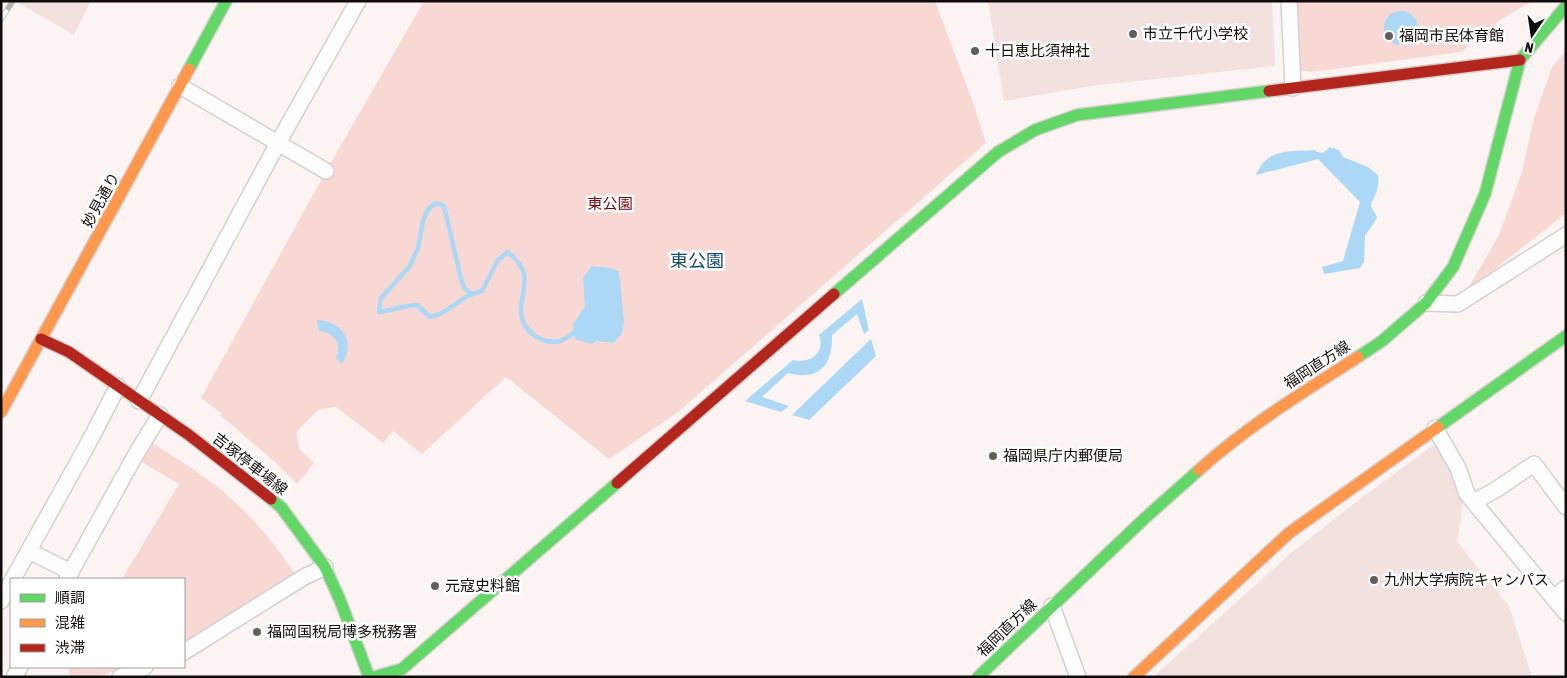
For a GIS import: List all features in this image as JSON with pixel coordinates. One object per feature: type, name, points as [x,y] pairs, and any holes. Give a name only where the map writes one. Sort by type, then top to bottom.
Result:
[{"type":"main road","name":"妙見通り","points":[[1,412],[226,1]]},
{"type":"main road","name":"福岡直方線","points":[[978,677],[1145,518],[1227,445],[1301,393],[1382,342],[1426,303],[1453,267],[1485,194],[1520,60],[1566,6]]},
{"type":"main road","points":[[374,677],[402,669],[998,152],[1035,130],[1077,114],[1520,60]]},
{"type":"main road","points":[[1134,677],[1289,533],[1566,336]]},
{"type":"main road","name":"吉塚停車場線","points":[[41,339],[69,352],[189,435],[281,507],[325,567],[340,600],[369,677]]},
{"type":"street","points":[[139,401],[278,143],[358,1]]},
{"type":"street","points":[[1289,1],[1293,88]]},
{"type":"street","points":[[180,86],[326,171]]},
{"type":"street","points":[[1426,303],[1458,304],[1566,235]]},
{"type":"street","points":[[14,578],[118,386]]},
{"type":"street","points":[[29,551],[69,576],[136,454],[160,416]]},
{"type":"street","points":[[1435,428],[1458,468],[1467,494],[1566,613]]},
{"type":"street","points":[[1474,502],[1534,464],[1566,507]]},
{"type":"street","points":[[185,651],[304,577],[325,567]]},
{"type":"street","points":[[1,601],[10,585]]},
{"type":"street","points":[[1553,598],[1566,588]]},
{"type":"street","points":[[1052,606],[1078,677]]},
{"type":"street","points":[[120,677],[142,668]]},
{"type":"shaded area","points":[[15,1],[91,1],[74,35]]},
{"type":"shaded area","name":"市立千代小学校","points":[[988,1],[1272,1],[1275,66],[1091,86],[1004,101]]},
{"type":"shaded area","name":"九州大学病院キャンパス","points":[[1432,446],[1437,447],[1464,497],[1457,542],[1509,606],[1532,677],[1153,677],[1290,554]]},
{"type":"green space","name":"東公園","points":[[424,1],[935,1],[986,143],[678,412],[609,459],[506,377],[422,454],[393,431],[383,443],[336,407],[318,410],[297,431],[299,449],[314,463],[297,484],[276,463],[220,415],[222,414],[201,398],[326,171]]},
{"type":"green space","name":"福岡市民体育館","points":[[1297,1],[1532,1],[1500,20],[1461,52],[1311,72],[1301,71]]},
{"type":"green space","points":[[1566,51],[1566,213],[1466,292],[1499,235],[1522,172],[1534,118],[1552,67]]},
{"type":"green space","points":[[149,441],[203,476],[247,513],[268,537],[296,576],[185,644],[185,578],[123,578],[179,484],[138,460]]},
{"type":"green space","points":[[70,668],[122,668],[99,677],[72,677],[68,672]]},
{"type":"water","points":[[1401,11],[1413,16],[1418,28],[1413,40],[1401,45],[1389,40],[1384,28],[1389,16]]},
{"type":"water","points":[[1330,147],[1339,150],[1343,157],[1368,167],[1378,175],[1378,188],[1371,203],[1377,218],[1365,236],[1364,262],[1360,268],[1324,274],[1322,267],[1343,261],[1360,202],[1318,159],[1256,175],[1266,160],[1273,155],[1289,151],[1315,150],[1323,153]]},
{"type":"water","points":[[592,266],[619,271],[624,321],[622,333],[614,343],[597,341],[592,344],[575,339],[573,325],[585,306],[583,278]]},
{"type":"water","points":[[862,299],[869,330],[864,334],[857,314],[832,335],[830,355],[822,369],[808,375],[788,373],[762,397],[789,406],[781,412],[745,401],[793,360],[805,360],[815,356],[821,342],[819,335]]},
{"type":"water","points":[[317,320],[334,324],[344,334],[348,348],[342,364],[336,358],[338,344],[336,340],[333,336],[319,331]]},
{"type":"water","points":[[871,339],[876,356],[809,420],[792,415]]},
{"type":"waterway","points":[[471,293],[465,289],[461,279],[444,206],[436,203],[428,209],[423,221],[418,248],[410,266],[381,298],[379,312],[417,305],[430,317],[444,312],[468,296],[482,291],[498,260],[508,252],[520,264],[523,270],[525,283],[521,313],[525,326],[529,331],[540,339],[553,342],[560,341],[577,331]]},
{"type":"railway","points":[[1,19],[13,1]]},
{"type":"traffic: fast","points":[[189,69],[226,1]]},
{"type":"traffic: fast","points":[[1358,357],[1382,341],[1426,303],[1453,267],[1485,194],[1520,60],[1566,6]]},
{"type":"traffic: fast","points":[[834,294],[998,152],[1035,130],[1077,115],[1269,91]]},
{"type":"traffic: fast","points":[[1438,427],[1566,336]]},
{"type":"traffic: fast","points":[[978,677],[1145,518],[1199,470]]},
{"type":"traffic: fast","points":[[374,677],[402,669],[617,483]]},
{"type":"traffic: fast","points":[[271,499],[281,507],[325,567],[340,600],[369,677]]},
{"type":"traffic: slow","points":[[1,412],[189,69]]},
{"type":"traffic: slow","points":[[1199,470],[1256,424],[1358,357]]},
{"type":"traffic: slow","points":[[1134,677],[1289,533],[1438,427]]},
{"type":"traffic: jam","points":[[1269,91],[1520,60]]},
{"type":"traffic: jam","points":[[617,483],[834,294]]},
{"type":"traffic: jam","points":[[41,339],[69,352],[189,435],[271,499]]},
{"type":"place","name":"市立千代小学校","points":[[1133,34]]},
{"type":"place","name":"福岡市民体育館","points":[[1389,36]]},
{"type":"place","name":"十日恵比須神社","points":[[975,51]]},
{"type":"place","name":"福岡県庁内郵便局","points":[[993,456]]},
{"type":"place","name":"九州大学病院キャンパス","points":[[1374,580]]},
{"type":"place","name":"元寇史料館","points":[[435,586]]},
{"type":"place","name":"福岡国税局博多税務署","points":[[257,632]]},
{"type":"district","name":"東公園","points":[[697,261]]}]
